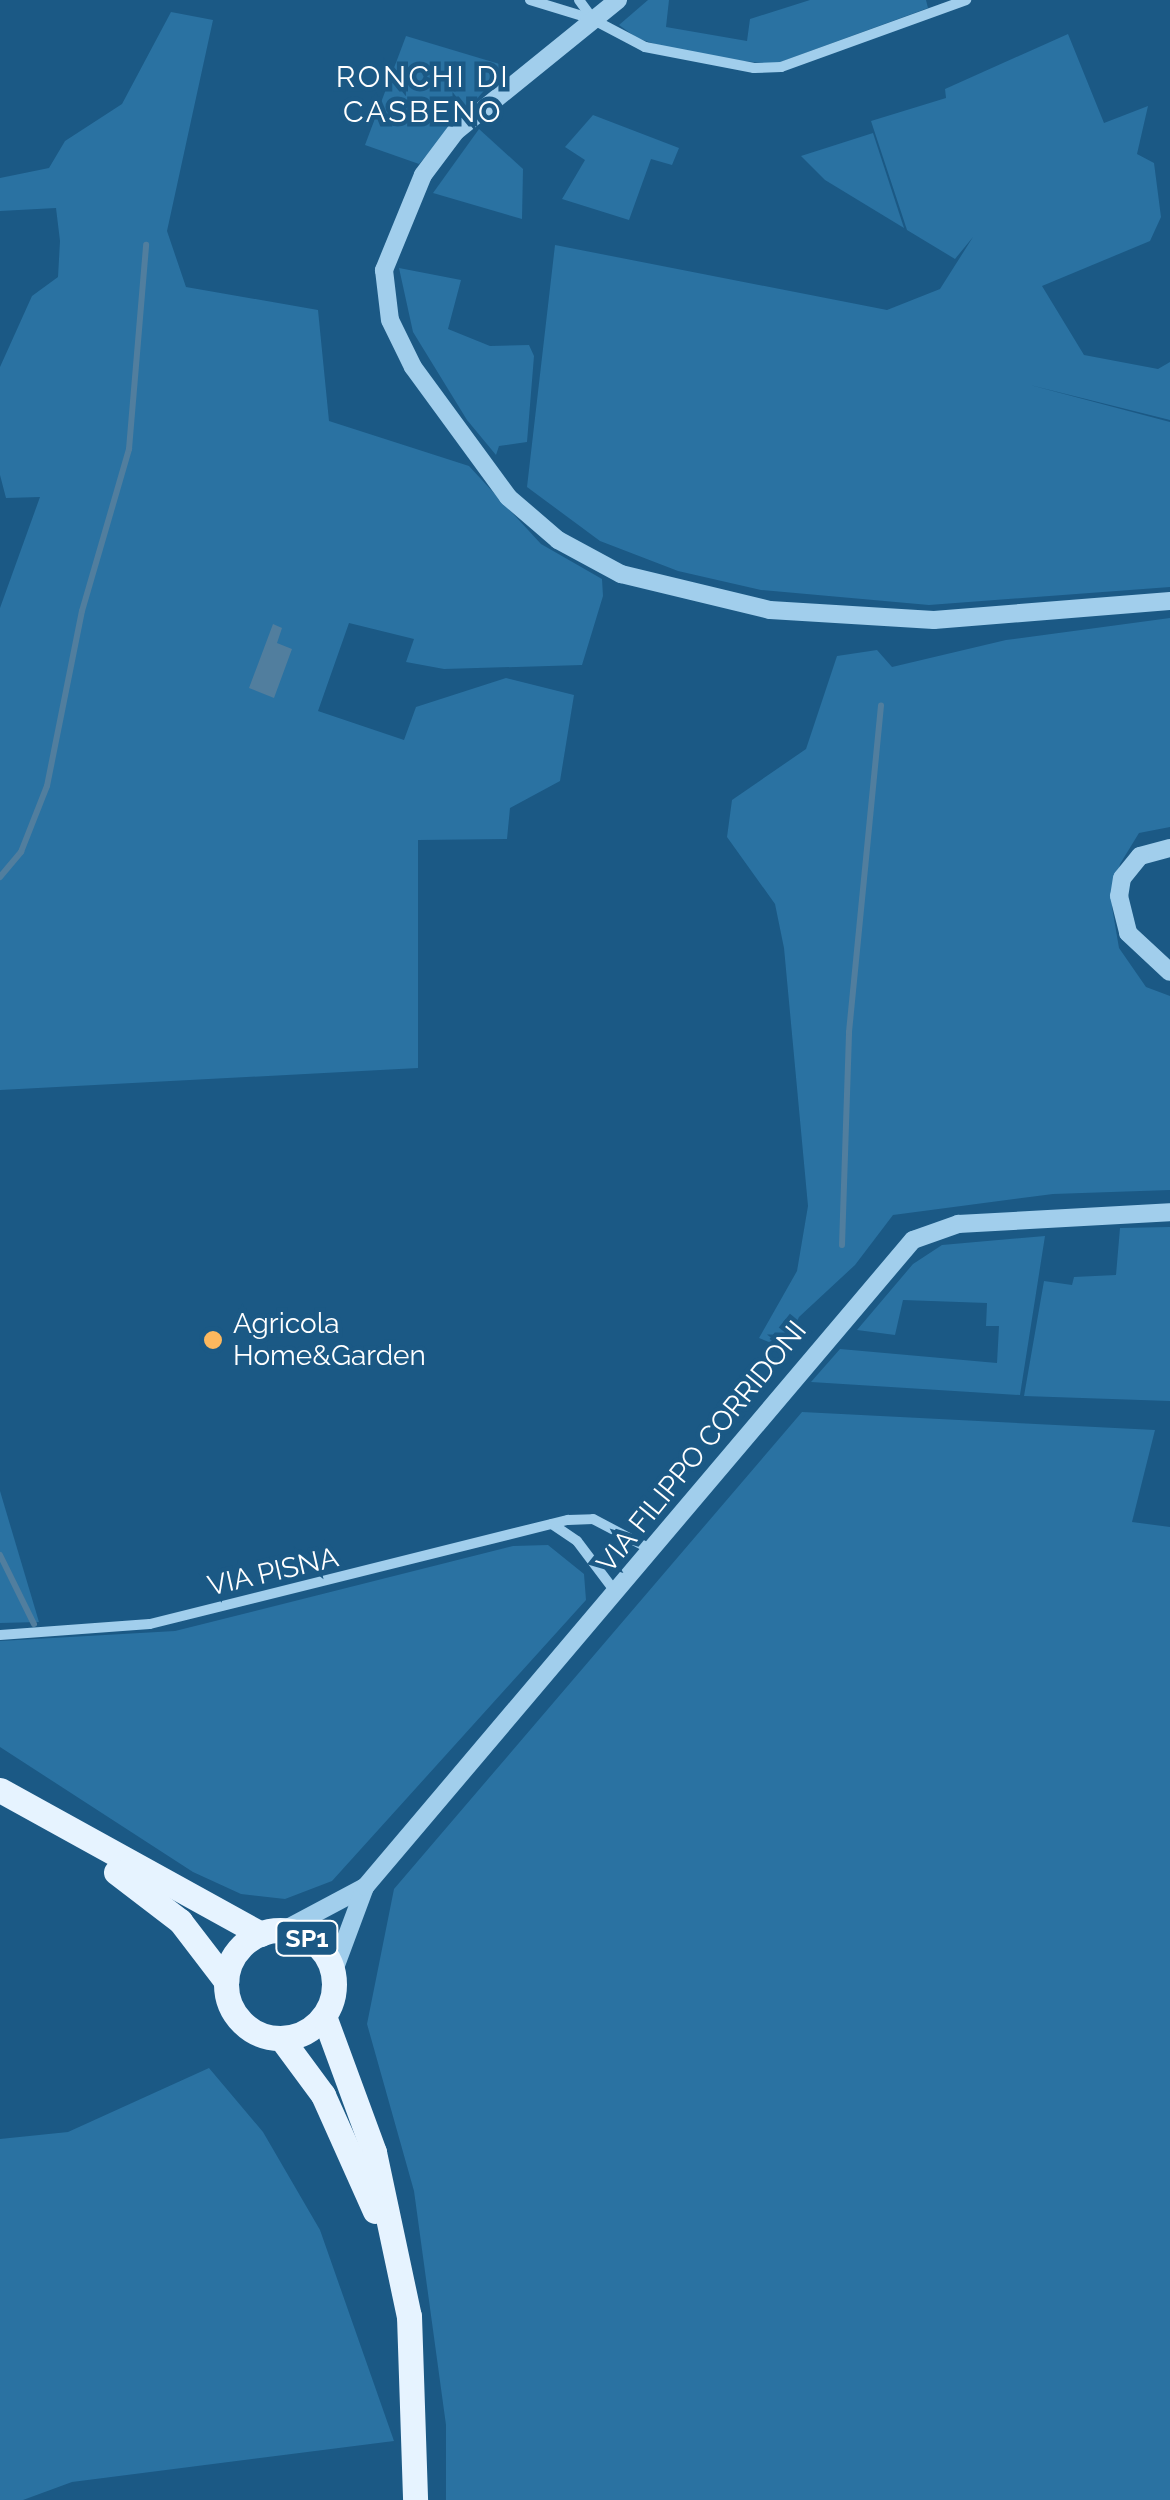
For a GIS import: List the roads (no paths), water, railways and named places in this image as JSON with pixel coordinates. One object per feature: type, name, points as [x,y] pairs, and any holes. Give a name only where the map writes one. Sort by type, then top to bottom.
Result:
[{"type":"main road","name":"SP1","points":[[0,1790],[273,1932],[316,1944],[333,1973],[324,2016],[374,2152],[409,2316],[415,2500]]},
{"type":"main road","name":"SP1","points":[[36,1811],[180,1920],[226,1981],[241,2021],[281,2038],[323,2095],[398,2261]]},
{"type":"main road","name":"SP1","points":[[226,1981],[237,1952],[273,1932]]},
{"type":"main road","points":[[281,2038],[305,2032],[324,2016]]},
{"type":"street","points":[[530,0],[592,18],[645,47],[683,58],[781,67],[966,0]]},
{"type":"street","points":[[579,0],[592,18]]},
{"type":"street","points":[[618,0],[456,132],[423,175],[384,270],[390,320],[413,367],[508,497],[558,540],[621,574],[770,610],[934,620],[1170,601]]},
{"type":"street","points":[[1170,848],[1140,856],[1122,878],[1119,896],[1128,933],[1170,972]]},
{"type":"street","name":"VIA FILIPPO CORRIDONI","points":[[333,1973],[365,1887],[913,1240],[958,1224],[1170,1212]]},
{"type":"street","name":"VIA PISNA","points":[[0,1635],[150,1624],[552,1524],[593,1519],[653,1550]]},
{"type":"street","points":[[552,1524],[577,1541],[616,1594]]},
{"type":"street","name":"VIA FILIPPO CORRIDONI","points":[[273,1932],[365,1887]]},
{"type":"waterway","points":[[0,877],[21,852],[47,786],[82,611],[129,449],[146,245]]},
{"type":"waterway","points":[[842,1245],[849,1032],[881,706]]},
{"type":"waterway","points":[[0,1555],[34,1624]]},
{"type":"place","name":"Agricola Home&Garden","points":[[213,1340]]},
{"type":"district","name":"RONCHI DI CASBENO","points":[[423,94]]}]
